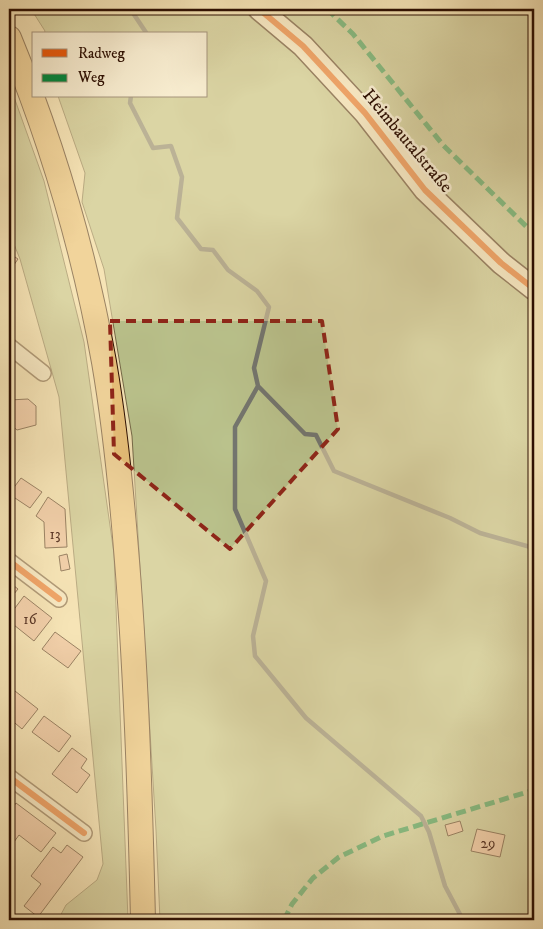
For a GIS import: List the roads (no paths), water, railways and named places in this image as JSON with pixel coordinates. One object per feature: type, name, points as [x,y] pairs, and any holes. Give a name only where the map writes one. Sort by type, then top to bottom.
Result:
[{"type":"main road","points":[[9,38],[32,97]]},
{"type":"main road","points":[[32,98],[64,189],[92,301],[104,363],[119,472],[129,585],[136,702],[143,920]]},
{"type":"street","name":"Heimbautalstraße","points":[[259,9],[303,46],[366,113],[424,190],[501,263],[534,289]]},
{"type":"street","points":[[9,346],[43,373]]},
{"type":"street","points":[[9,561],[59,599]]},
{"type":"street","points":[[9,777],[84,833]]},
{"type":"waterway","points":[[123,9],[133,13],[146,32]]},
{"type":"waterway","points":[[131,98],[130,103],[153,148],[171,146],[182,177],[177,218],[201,249],[213,250],[228,270],[257,291],[269,307],[254,368],[258,386],[305,434],[316,435],[334,471],[450,518],[480,533],[534,548]]},
{"type":"waterway","points":[[258,386],[235,427],[235,509],[266,581],[253,636],[255,656],[306,718],[421,816],[429,832],[445,886],[463,920]]}]
